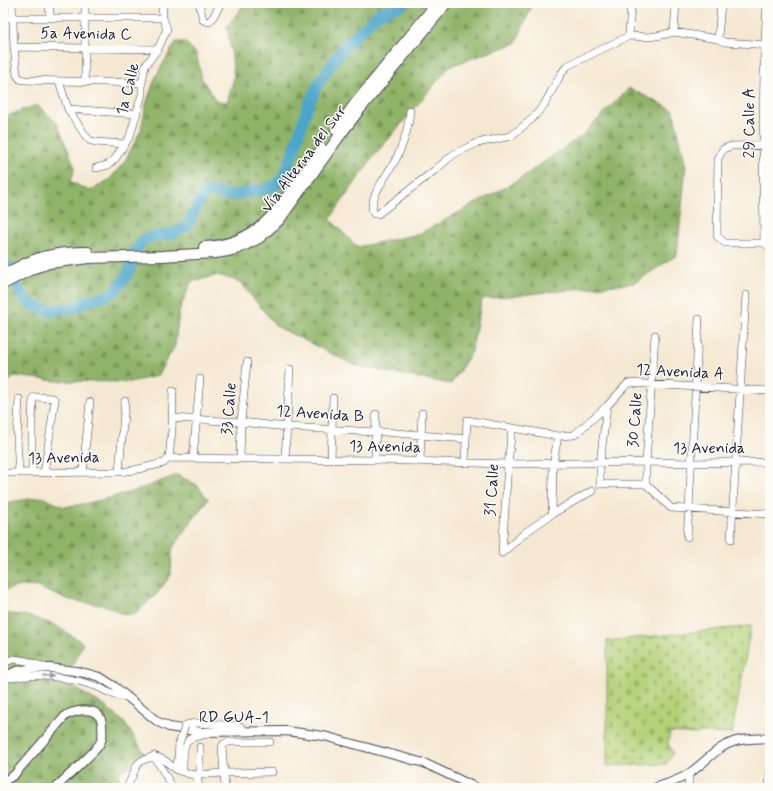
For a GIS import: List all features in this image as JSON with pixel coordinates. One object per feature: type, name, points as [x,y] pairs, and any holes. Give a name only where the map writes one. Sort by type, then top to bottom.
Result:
[{"type":"highway","name":"Vía Alterna del Sur","points":[[3,275],[32,265],[64,260],[122,254],[214,250],[247,236],[262,225],[294,193],[325,151],[354,105],[437,3]]},
{"type":"highway","name":"Vía Alterna del Sur","points":[[325,151],[343,131],[446,3]]},
{"type":"highway","name":"Vía Alterna del Sur","points":[[3,284],[32,265]]},
{"type":"main road","name":"RD GUA-1","points":[[9,677],[25,669],[50,668],[75,670],[100,677],[114,686],[158,722],[169,727],[201,732],[286,731],[324,736],[424,763],[477,788]]},
{"type":"main road","points":[[3,782],[14,775],[66,715],[76,711],[86,710],[98,714],[101,719],[102,726],[102,737],[99,746],[56,788]]},
{"type":"main road","points":[[655,788],[674,782],[688,774],[731,742],[743,739],[770,738]]},
{"type":"street","points":[[12,3],[14,47],[17,75],[20,79],[142,83]]},
{"type":"street","points":[[49,3],[50,17]]},
{"type":"street","points":[[85,3],[85,82]]},
{"type":"street","name":"1a Calle","points":[[96,168],[108,165],[115,159],[130,136],[142,94],[145,66],[158,49],[167,29],[163,18],[162,3]]},
{"type":"street","points":[[199,3],[203,20],[209,22],[221,3]]},
{"type":"street","points":[[629,36],[631,3]]},
{"type":"street","points":[[674,32],[676,3]]},
{"type":"street","points":[[718,39],[721,3]]},
{"type":"street","name":"29 Calle A","points":[[767,3],[767,245]]},
{"type":"street","points":[[3,18],[163,18]]},
{"type":"street","points":[[410,110],[407,133],[400,151],[378,188],[373,201],[374,214],[378,214],[454,154],[477,143],[511,136],[532,119],[544,105],[560,74],[568,66],[629,36],[662,36],[674,32],[718,39],[724,42],[767,45]]},
{"type":"street","name":"5a Avenida C","points":[[14,47],[158,49]]},
{"type":"street","points":[[59,81],[68,109],[89,140],[94,142],[125,144]]},
{"type":"street","points":[[68,109],[137,114]]},
{"type":"street","points":[[766,145],[731,146],[723,149],[718,159],[718,236],[725,243],[767,245]]},
{"type":"street","points":[[731,539],[746,295]]},
{"type":"street","points":[[687,537],[699,319]]},
{"type":"street","name":"30 Calle","points":[[646,484],[646,462],[655,335]]},
{"type":"street","name":"33 Calle","points":[[240,459],[241,422],[247,362]]},
{"type":"street","points":[[286,459],[290,369]]},
{"type":"street","points":[[193,458],[200,379]]},
{"type":"street","name":"12 Avenida A","points":[[466,439],[467,420],[558,436],[574,435],[607,406],[628,383],[770,391]]},
{"type":"street","points":[[169,458],[172,430],[173,391]]},
{"type":"street","points":[[32,473],[32,421],[33,398],[35,397],[53,398],[55,400],[44,473]]},
{"type":"street","points":[[331,460],[333,398]]},
{"type":"street","points":[[19,399],[17,439],[19,473]]},
{"type":"street","points":[[120,472],[125,400]]},
{"type":"street","points":[[83,472],[90,402]]},
{"type":"street","points":[[607,406],[600,463],[600,484],[646,484],[671,508],[770,514]]},
{"type":"street","points":[[420,461],[422,412]]},
{"type":"street","points":[[375,460],[376,414]]},
{"type":"street","name":"12 Avenida B","points":[[172,418],[332,430],[385,432],[466,439]]},
{"type":"street","name":"31 Calle","points":[[512,428],[502,553],[526,532],[552,514]]},
{"type":"street","points":[[552,514],[553,464],[558,436]]},
{"type":"street","points":[[465,463],[466,439]]},
{"type":"street","name":"13 Avenida","points":[[3,473],[120,472],[164,463],[169,458],[375,460],[508,464],[770,462]]},
{"type":"street","points":[[552,514],[592,491]]},
{"type":"street","points":[[4,662],[14,659],[27,661],[50,668]]},
{"type":"street","points":[[4,662],[9,665],[9,677],[50,675],[96,686],[115,696],[127,697]]},
{"type":"street","points":[[180,771],[179,744],[186,725],[195,723],[240,726],[245,731]]},
{"type":"street","points":[[180,771],[187,740],[216,732]]},
{"type":"street","points":[[225,788],[222,747],[224,744],[228,742],[270,742]]},
{"type":"street","points":[[199,788],[198,775],[200,747]]},
{"type":"street","points":[[154,756],[173,788]]},
{"type":"street","points":[[127,788],[137,765],[141,760],[154,756],[164,760],[180,771],[189,774],[198,775],[272,772]]},
{"type":"street","points":[[688,774],[688,788]]},
{"type":"street","points":[[769,788],[770,774]]},
{"type":"green space","points":[[245,3],[533,3],[516,43],[450,66],[370,161],[330,219],[357,247],[419,234],[515,182],[580,137],[629,88],[673,110],[686,165],[677,255],[634,283],[482,299],[471,353],[451,384],[356,366],[276,326],[240,282],[218,275],[191,282],[179,311],[175,346],[157,376],[130,382],[56,381],[15,376],[3,386],[3,123],[9,115],[37,105],[57,123],[75,167],[71,182],[90,191],[110,179],[125,161],[141,130],[146,104],[156,76],[176,42],[185,42],[196,53],[202,79],[216,101],[227,102],[234,78],[227,27]]},
{"type":"green space","points":[[177,475],[197,485],[208,499],[172,549],[171,575],[156,595],[135,613],[125,615],[106,606],[70,600],[38,587],[22,586],[3,591],[3,506],[9,502],[42,497],[64,507],[89,503],[135,491]]},
{"type":"green space","points":[[3,613],[28,616],[55,625],[83,643],[65,682],[105,706],[124,722],[147,757],[120,771],[117,788],[3,788]]},
{"type":"green space","points":[[751,626],[732,734],[670,732],[668,744],[673,753],[666,764],[607,766],[607,641]]},
{"type":"waterway","points":[[18,288],[31,305],[50,311],[77,307],[85,302],[107,296],[113,292],[125,279],[137,248],[144,239],[174,233],[187,226],[200,200],[207,192],[228,196],[267,189],[277,184],[284,175],[294,150],[307,108],[319,82],[344,47],[379,13],[405,3]]},
{"type":"waterway","points":[[3,263],[7,265]]}]
